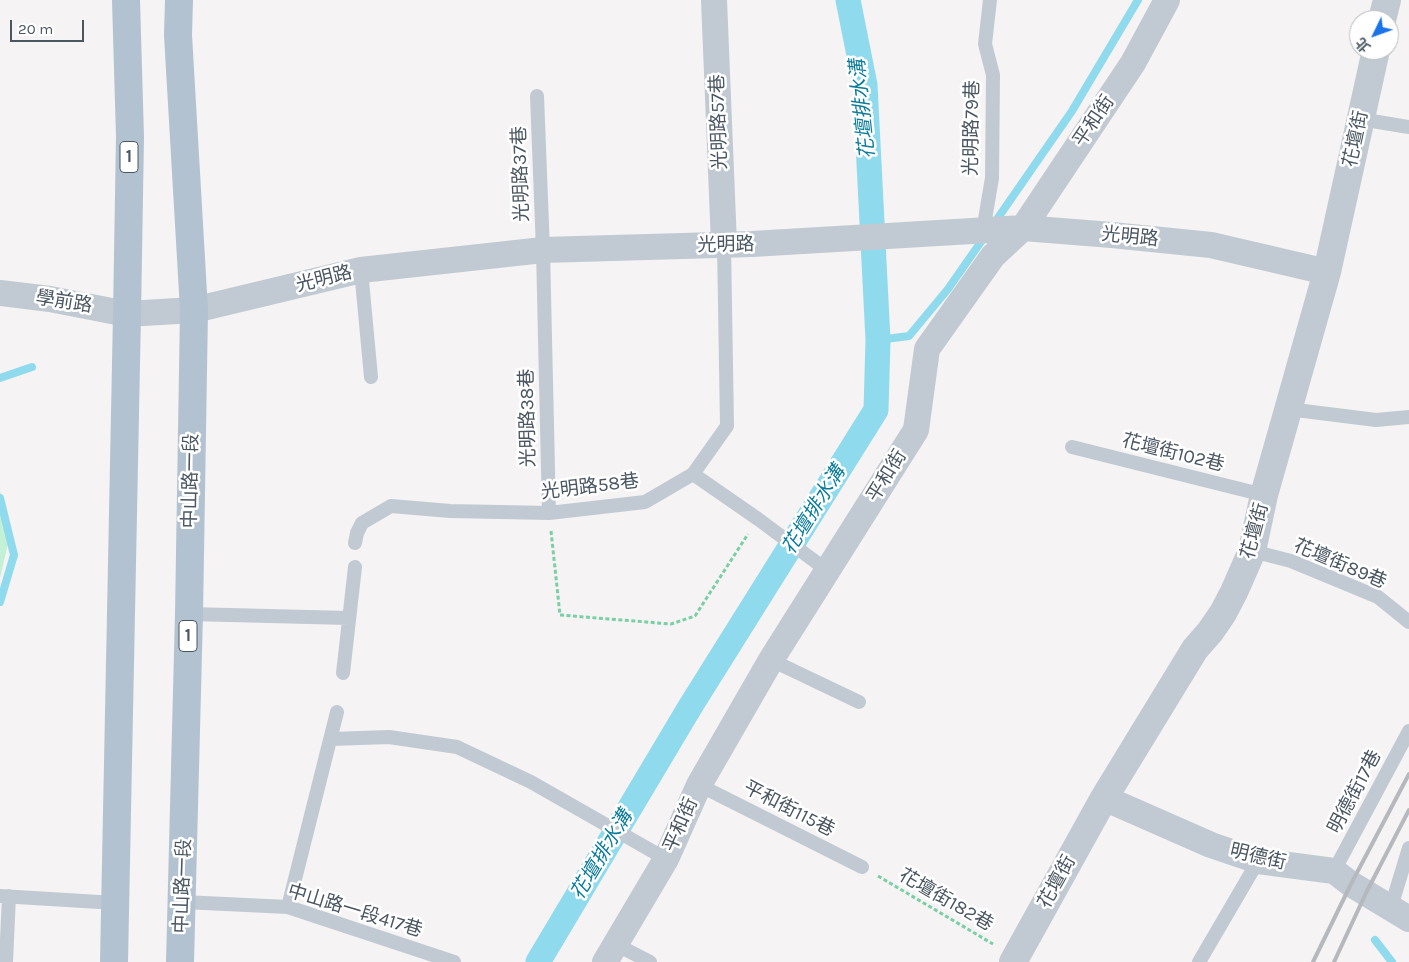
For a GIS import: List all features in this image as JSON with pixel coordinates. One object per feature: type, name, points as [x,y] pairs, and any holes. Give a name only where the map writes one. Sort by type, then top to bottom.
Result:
[{"type":"main road","name":"1","points":[[114,962],[130,137],[126,0]]},
{"type":"main road","name":"中山路一段","points":[[179,0],[178,35],[194,310],[183,902],[180,962]]},
{"type":"street","name":"光明路57巷","points":[[714,0],[724,244]]},
{"type":"street","name":"平和街","points":[[611,953],[666,859],[699,786],[771,660],[916,430],[927,349],[993,256],[1023,228],[1133,63],[1168,0]]},
{"type":"street","name":"花壇街","points":[[1014,959],[1104,798],[1195,650],[1223,613],[1252,550],[1264,495],[1327,272],[1374,60]]},
{"type":"street","name":"光明路","points":[[127,314],[194,310],[361,270],[543,250],[752,244],[1023,228],[1112,234],[1211,245],[1327,272]]},
{"type":"street","name":"學前路","points":[[0,293],[50,299],[127,314]]},
{"type":"street","name":"明德街","points":[[1104,798],[1211,845],[1258,861],[1334,871],[1351,884],[1400,913]]},
{"type":"lane","name":"光明路79巷","points":[[983,231],[992,178],[992,76],[985,44],[990,0]]},
{"type":"lane","name":"光明路37巷","points":[[537,96],[543,250]]},
{"type":"lane","points":[[1360,119],[1409,127]]},
{"type":"lane","points":[[983,231],[993,256]]},
{"type":"lane","name":"光明路58巷","points":[[355,543],[356,533],[362,523],[391,506],[549,513],[645,502],[693,474],[727,426],[724,244]]},
{"type":"lane","name":"光明路38巷","points":[[543,250],[549,513]]},
{"type":"lane","points":[[361,270],[370,377]]},
{"type":"lane","points":[[1288,409],[1376,420],[1409,417]]},
{"type":"lane","name":"花壇街102巷","points":[[1072,447],[1264,495]]},
{"type":"lane","points":[[693,474],[828,571]]},
{"type":"lane","name":"花壇街89巷","points":[[1252,550],[1291,561],[1378,597],[1409,622]]},
{"type":"lane","points":[[344,673],[355,567]]},
{"type":"lane","points":[[189,614],[349,618]]},
{"type":"lane","points":[[771,660],[859,702]]},
{"type":"lane","points":[[288,907],[337,712]]},
{"type":"lane","name":"明德街17巷","points":[[1334,871],[1409,731]]},
{"type":"lane","points":[[331,739],[389,737],[457,747],[531,782],[666,859]]},
{"type":"lane","name":"平和街115巷","points":[[699,786],[862,867]]},
{"type":"lane","points":[[1400,913],[1409,848]]},
{"type":"lane","points":[[1199,962],[1258,861]]},
{"type":"lane","points":[[6,962],[5,896],[116,903]]},
{"type":"lane","name":"中山路一段417巷","points":[[183,902],[288,907],[454,962]]},
{"type":"lane","points":[[611,953],[650,962]]},
{"type":"path","points":[[549,513],[560,615],[671,624],[695,616],[758,519]]},
{"type":"path","name":"花壇街182巷","points":[[862,867],[1014,959]]},
{"type":"green space","points":[[0,491],[11,531],[0,578]]},
{"type":"waterway","name":"花壇排水溝","points":[[538,962],[690,707],[876,410],[878,340],[865,85],[848,0]]},
{"type":"waterway","points":[[993,225],[1072,111],[1138,0]]},
{"type":"waterway","points":[[878,340],[909,336],[948,289],[985,236]]},
{"type":"waterway","points":[[0,378],[32,367]]},
{"type":"waterway","points":[[0,498],[14,555],[0,602]]},
{"type":"waterway","points":[[1375,940],[1392,962]]},
{"type":"railway","points":[[1313,962],[1351,884],[1409,774]]},
{"type":"railway","points":[[1334,962],[1366,893],[1409,810]]}]
